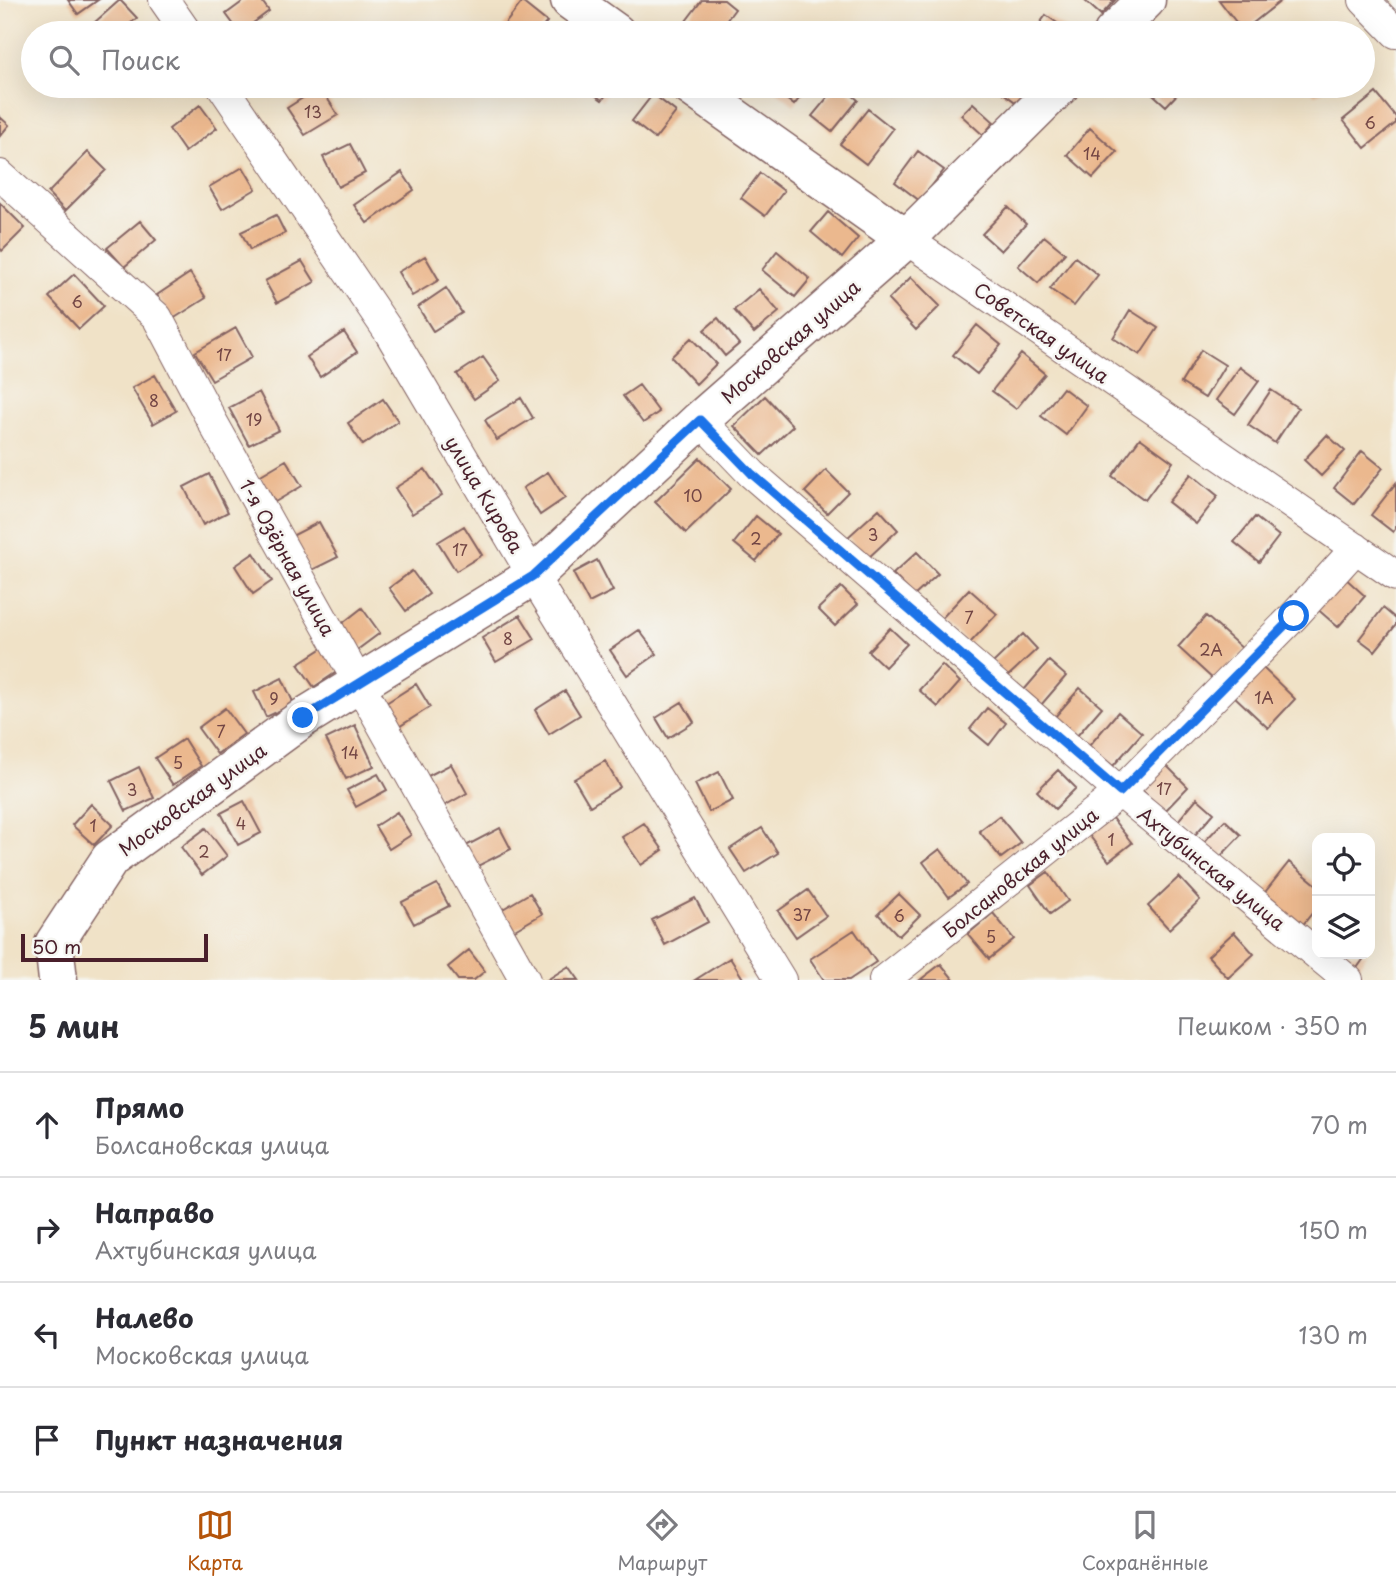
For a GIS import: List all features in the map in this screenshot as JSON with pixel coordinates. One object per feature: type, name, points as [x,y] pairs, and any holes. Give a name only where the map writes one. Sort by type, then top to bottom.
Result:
[{"type":"street","points":[[164,0],[179,21]]},
{"type":"street","points":[[569,0],[599,21]]},
{"type":"street","points":[[1124,21],[1146,0]]},
{"type":"street","points":[[1363,0],[1396,33]]},
{"type":"street","name":"улица Кирова","points":[[230,98],[389,332],[533,576],[781,980]]},
{"type":"street","name":"Советская улица","points":[[707,98],[906,239],[1396,576]]},
{"type":"street","name":"Московская улица","points":[[56,962],[110,859],[303,718],[533,576],[700,420],[906,239],[1048,98]]},
{"type":"street","name":"1-я Озёрная улица","points":[[0,175],[157,317],[212,421],[525,980]]},
{"type":"street","name":"Ахтубинская улица","points":[[700,420],[752,474],[1120,792],[1348,980]]},
{"type":"street","name":"Болсановская улица","points":[[884,980],[1120,792],[1294,616],[1356,548]]},
{"type":"building","points":[[68,0],[98,0],[78,14]]},
{"type":"building","points":[[120,0],[137,18],[133,21],[96,21]]},
{"type":"building","points":[[245,0],[261,0],[269,11],[256,21],[231,21],[226,14]]},
{"type":"building","points":[[702,0],[724,0],[735,9],[726,21],[686,21]]},
{"type":"building","points":[[1084,0],[1115,0],[1101,15]]},
{"type":"building","points":[[1219,0],[1282,0],[1256,21],[1235,21]]},
{"type":"building","points":[[522,2],[546,21],[507,21]]},
{"type":"building","points":[[1046,15],[1054,21],[1042,21]]},
{"type":"building","points":[[1375,94],[1396,117],[1396,123],[1365,148],[1343,120],[1370,98],[1375,98]]},
{"type":"building","points":[[303,98],[327,98],[338,115],[305,135],[287,108]]},
{"type":"building","points":[[650,98],[658,98],[676,112],[655,139],[632,121]]},
{"type":"building","points":[[785,98],[800,98],[794,105]]},
{"type":"building","points":[[827,98],[858,100],[832,132],[812,116]]},
{"type":"building","points":[[1010,98],[1023,98],[1018,104]]},
{"type":"building","points":[[1157,98],[1174,98],[1166,106]]},
{"type":"building","points":[[973,103],[994,122],[983,135],[961,115]]},
{"type":"building","points":[[200,105],[217,128],[185,152],[169,129]]},
{"type":"building","points":[[868,109],[893,129],[866,164],[840,144]]},
{"type":"building","points":[[0,117],[9,125],[0,136]]},
{"type":"building","points":[[1090,128],[1117,152],[1093,178],[1067,155]]},
{"type":"building","points":[[350,144],[365,173],[338,187],[323,157]]},
{"type":"building","points":[[918,151],[944,170],[920,201],[895,182]]},
{"type":"building","points":[[88,152],[106,170],[65,211],[48,193]]},
{"type":"building","points":[[243,167],[256,189],[222,209],[209,187]]},
{"type":"building","points":[[402,172],[414,190],[367,223],[354,205]]},
{"type":"building","points":[[760,173],[784,191],[765,216],[741,198]]},
{"type":"building","points":[[0,203],[25,228],[2,251],[0,248]]},
{"type":"building","points":[[1008,207],[1026,224],[1001,251],[982,234]]},
{"type":"building","points":[[828,212],[858,238],[842,258],[811,232]]},
{"type":"building","points":[[276,215],[285,233],[250,250],[241,232]]},
{"type":"building","points":[[140,221],[156,240],[124,267],[107,248]]},
{"type":"building","points":[[1044,236],[1065,253],[1038,283],[1018,266]]},
{"type":"building","points":[[777,251],[810,279],[795,297],[762,270]]},
{"type":"building","points":[[425,256],[439,280],[412,296],[398,272]]},
{"type":"building","points":[[1075,257],[1098,275],[1074,306],[1050,289]]},
{"type":"building","points":[[302,261],[315,282],[277,303],[265,281]]},
{"type":"building","points":[[190,273],[206,298],[173,319],[157,295]]},
{"type":"building","points":[[74,274],[104,306],[79,329],[49,297]]},
{"type":"building","points":[[911,277],[940,306],[916,330],[888,300]]},
{"type":"building","points":[[446,288],[462,313],[433,331],[418,307]]},
{"type":"building","points":[[759,289],[779,312],[754,333],[734,310]]},
{"type":"building","points":[[1130,310],[1158,328],[1140,355],[1113,338]]},
{"type":"building","points":[[718,318],[739,344],[725,356],[704,330]]},
{"type":"building","points":[[977,325],[1001,345],[977,374],[953,355]]},
{"type":"building","points":[[236,328],[252,357],[212,380],[195,352]]},
{"type":"building","points":[[344,332],[357,352],[320,377],[307,357]]},
{"type":"building","points":[[691,338],[716,364],[696,384],[671,357]]},
{"type":"building","points":[[1201,350],[1225,365],[1205,398],[1181,383]]},
{"type":"building","points":[[1021,354],[1045,374],[1016,409],[992,391]]},
{"type":"building","points":[[483,357],[500,381],[474,399],[457,374]]},
{"type":"building","points":[[1240,367],[1259,381],[1235,414],[1216,400]]},
{"type":"building","points":[[155,375],[176,411],[153,424],[132,388]]},
{"type":"building","points":[[639,385],[659,412],[643,423],[623,396]]},
{"type":"building","points":[[1063,388],[1087,406],[1066,435],[1041,416]]},
{"type":"building","points":[[1271,390],[1298,408],[1275,443],[1248,425]]},
{"type":"building","points":[[259,392],[279,430],[249,445],[229,408]]},
{"type":"building","points":[[765,396],[793,426],[762,455],[734,426]]},
{"type":"building","points":[[521,398],[533,418],[497,440],[485,420]]},
{"type":"building","points":[[383,399],[398,421],[363,445],[348,423]]},
{"type":"building","points":[[1327,435],[1345,451],[1321,476],[1304,460]]},
{"type":"building","points":[[1140,438],[1173,462],[1145,500],[1112,476]]},
{"type":"building","points":[[1362,451],[1383,468],[1354,504],[1334,488]]},
{"type":"building","points":[[700,458],[731,489],[686,533],[655,502]]},
{"type":"building","points":[[286,460],[302,486],[275,502],[259,476]]},
{"type":"building","points":[[425,469],[442,495],[412,514],[395,488]]},
{"type":"building","points":[[826,470],[848,492],[827,513],[805,492]]},
{"type":"building","points":[[548,472],[565,498],[540,515],[523,488]]},
{"type":"building","points":[[209,474],[228,512],[203,525],[184,487]]},
{"type":"building","points":[[1191,474],[1218,496],[1196,524],[1168,502]]},
{"type":"building","points":[[1396,483],[1396,528],[1393,532],[1371,515]]},
{"type":"building","points":[[879,509],[898,530],[867,559],[848,537]]},
{"type":"building","points":[[756,516],[778,534],[756,561],[734,543]]},
{"type":"building","points":[[1255,517],[1279,536],[1259,562],[1234,542]]},
{"type":"building","points":[[319,522],[338,557],[310,571],[292,536]]},
{"type":"building","points":[[464,526],[482,555],[456,571],[438,542]]},
{"type":"building","points":[[917,552],[938,574],[914,596],[893,574]]},
{"type":"building","points":[[254,553],[272,581],[253,594],[235,566]]},
{"type":"building","points":[[597,560],[613,591],[589,603],[573,573]]},
{"type":"building","points":[[412,571],[429,594],[406,611],[389,588]]},
{"type":"building","points":[[1343,576],[1365,596],[1338,627],[1315,607]]},
{"type":"building","points":[[841,587],[858,604],[835,626],[818,609]]},
{"type":"building","points":[[969,589],[997,614],[969,644],[941,619]]},
{"type":"building","points":[[362,608],[380,633],[357,650],[339,626]]},
{"type":"building","points":[[1383,608],[1396,619],[1396,625],[1375,651],[1359,639]]},
{"type":"building","points":[[520,615],[535,639],[496,662],[482,638]]},
{"type":"building","points":[[1206,616],[1244,650],[1215,681],[1178,647]]},
{"type":"building","points":[[890,628],[907,644],[885,667],[868,651]]},
{"type":"building","points":[[639,630],[657,654],[627,675],[610,650]]},
{"type":"building","points":[[1023,634],[1037,649],[1007,677],[993,663]]},
{"type":"building","points":[[323,648],[338,671],[314,687],[298,664]]},
{"type":"building","points":[[1049,661],[1066,676],[1041,705],[1024,690]]},
{"type":"building","points":[[942,665],[960,682],[938,707],[919,690]]},
{"type":"building","points":[[1261,666],[1295,699],[1268,728],[1233,695]]},
{"type":"building","points":[[282,678],[294,704],[266,717],[254,692]]},
{"type":"building","points":[[416,684],[430,707],[397,728],[383,705]]},
{"type":"building","points":[[1080,688],[1102,707],[1076,737],[1054,718]]},
{"type":"building","points":[[565,691],[580,715],[549,734],[535,710]]},
{"type":"building","points":[[682,702],[694,722],[668,738],[656,718]]},
{"type":"building","points":[[225,708],[244,734],[217,754],[198,728]]},
{"type":"building","points":[[987,708],[1006,723],[989,745],[970,729]]},
{"type":"building","points":[[1118,712],[1142,733],[1113,766],[1089,746]]},
{"type":"building","points":[[355,725],[374,766],[346,779],[326,739]]},
{"type":"building","points":[[184,739],[201,766],[173,785],[155,758]]},
{"type":"building","points":[[605,761],[620,787],[590,806],[574,779]]},
{"type":"building","points":[[451,764],[467,793],[444,806],[428,776]]},
{"type":"building","points":[[1165,764],[1188,787],[1164,812],[1141,789]]},
{"type":"building","points":[[139,767],[154,798],[126,811],[111,781]]},
{"type":"building","points":[[1058,770],[1076,788],[1055,809],[1037,791]]},
{"type":"building","points":[[719,772],[733,800],[709,812],[695,784]]},
{"type":"building","points":[[378,774],[387,790],[356,807],[347,790]]},
{"type":"building","points":[[1197,798],[1214,813],[1194,836],[1177,822]]},
{"type":"building","points":[[244,801],[261,833],[238,845],[221,813]]},
{"type":"building","points":[[91,804],[113,825],[94,845],[72,825]]},
{"type":"building","points":[[397,812],[411,835],[389,849],[375,826]]},
{"type":"building","points":[[999,816],[1021,843],[1001,858],[979,831]]},
{"type":"building","points":[[1112,818],[1132,843],[1109,861],[1089,835]]},
{"type":"building","points":[[1225,820],[1241,835],[1218,859],[1202,844]]},
{"type":"building","points":[[644,823],[663,850],[641,865],[622,837]]},
{"type":"building","points":[[206,828],[227,856],[202,875],[181,847]]},
{"type":"building","points":[[500,828],[511,849],[472,869],[462,848]]},
{"type":"building","points":[[762,828],[778,853],[746,873],[730,849]]},
{"type":"building","points":[[940,849],[967,884],[949,897],[923,862]]},
{"type":"building","points":[[1289,862],[1312,881],[1312,913],[1301,927],[1262,896]]},
{"type":"building","points":[[1048,872],[1068,901],[1050,914],[1030,885]]},
{"type":"building","points":[[1179,877],[1200,900],[1169,929],[1148,906]]},
{"type":"building","points":[[437,884],[449,906],[414,924],[402,902]]},
{"type":"building","points":[[808,890],[826,916],[796,937],[778,911]]},
{"type":"building","points":[[530,893],[542,914],[513,931],[501,910]]},
{"type":"building","points":[[899,894],[920,915],[899,936],[878,914]]},
{"type":"building","points":[[695,898],[708,922],[665,945],[652,920]]},
{"type":"building","points":[[993,913],[1014,939],[989,959],[968,934]]},
{"type":"building","points":[[854,930],[876,962],[849,980],[824,980],[810,959]]},
{"type":"building","points":[[1234,932],[1254,954],[1228,978],[1208,956]]},
{"type":"building","points":[[469,950],[485,971],[474,980],[458,980],[448,967]]},
{"type":"building","points":[[730,958],[744,980],[695,980]]},
{"type":"building","points":[[1337,959],[1363,959],[1355,971]]},
{"type":"building","points":[[941,964],[954,980],[920,980]]},
{"type":"building","points":[[569,966],[579,980],[547,980]]},
{"type":"route","points":[[303,718],[533,576],[700,420],[752,474],[1120,792],[1294,616]]}]
